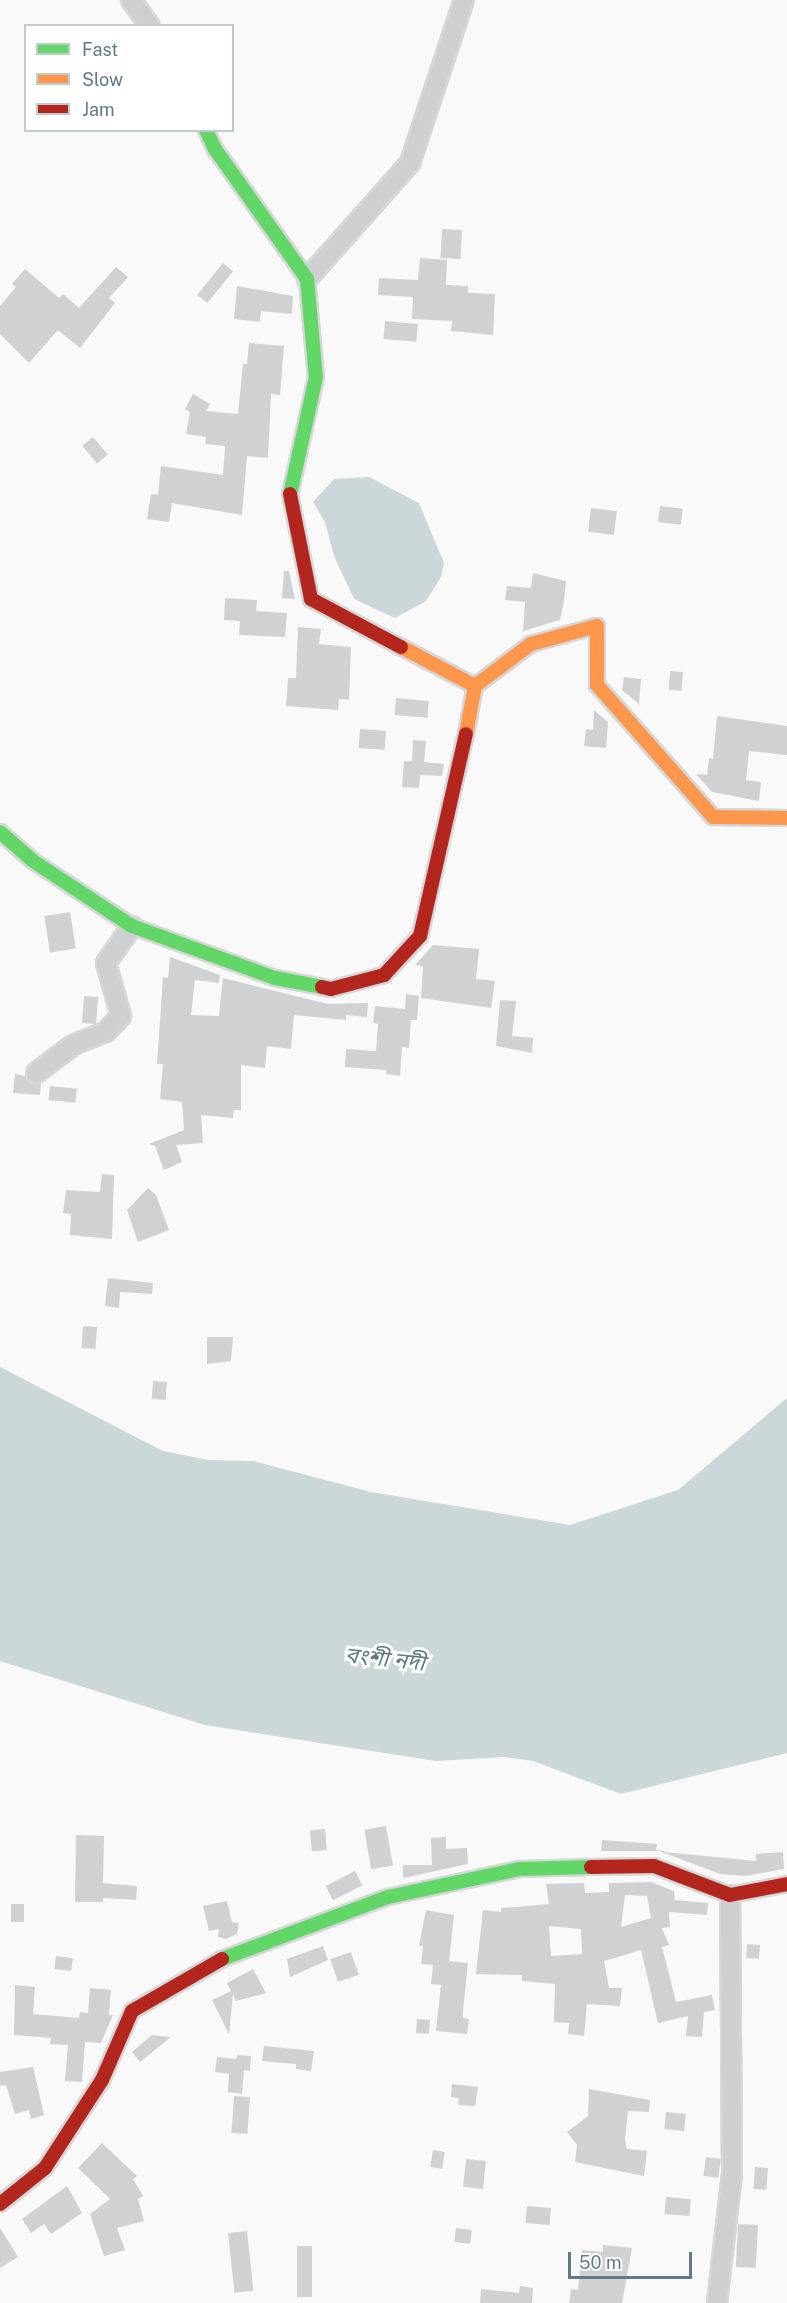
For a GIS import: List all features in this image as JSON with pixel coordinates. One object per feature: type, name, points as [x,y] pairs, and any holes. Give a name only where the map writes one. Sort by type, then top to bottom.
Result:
[{"type":"street","points":[[131,0],[149,24]]},
{"type":"street","points":[[307,279],[410,163],[464,0]]},
{"type":"street","points":[[207,132],[215,149],[307,279],[316,377],[290,491],[311,599],[475,686]]},
{"type":"street","points":[[0,832],[33,861],[132,926],[275,978],[331,989],[384,975],[420,936],[452,808],[475,686],[531,644],[597,626],[597,685],[713,817],[787,818]]},
{"type":"street","points":[[36,1073],[73,1045],[106,1032],[121,1016],[106,963],[132,926]]},
{"type":"street","points":[[0,2204],[45,2168],[102,2080],[132,2011],[232,1953],[388,1897],[520,1869],[654,1866],[730,1895],[787,1884]]},
{"type":"street","points":[[717,2303],[732,2174],[730,1895]]},
{"type":"water","points":[[369,477],[419,503],[444,563],[441,577],[426,601],[395,618],[354,599],[334,556],[325,522],[313,502],[334,479]]},
{"type":"water","name":"বংশী নদী","points":[[0,1367],[163,1451],[209,1460],[253,1461],[371,1492],[570,1525],[678,1490],[787,1398],[787,1753],[621,1794],[533,1761],[504,1757],[436,1761],[205,1725],[0,1661]]},
{"type":"building","points":[[442,229],[462,230],[460,259],[440,258]]},
{"type":"building","points":[[420,258],[447,260],[446,285],[468,286],[468,293],[495,294],[493,335],[451,331],[452,321],[412,319],[413,297],[378,295],[379,278],[418,280]]},
{"type":"building","points":[[223,263],[233,271],[207,303],[197,295]]},
{"type":"building","points":[[116,267],[128,277],[109,298],[115,303],[80,348],[58,330],[29,363],[0,334],[0,306],[16,287],[12,284],[25,269],[59,298],[63,294],[79,308]]},
{"type":"building","points":[[237,286],[293,296],[292,314],[261,311],[260,322],[234,319]]},
{"type":"building","points":[[385,321],[418,324],[416,342],[383,339]]},
{"type":"building","points":[[249,343],[284,346],[280,395],[271,394],[268,458],[247,456],[242,515],[172,503],[169,522],[147,519],[151,494],[158,495],[161,466],[223,475],[225,446],[205,444],[206,437],[186,434],[190,412],[185,409],[193,394],[210,404],[206,411],[238,414],[243,364],[247,364]]},
{"type":"building","points":[[93,437],[108,455],[97,464],[82,446]]},
{"type":"building","points":[[660,506],[683,509],[681,525],[658,522]]},
{"type":"building","points":[[591,508],[617,511],[614,535],[588,532]]},
{"type":"building","points":[[284,571],[289,571],[295,599],[282,598]]},
{"type":"building","points":[[533,573],[566,581],[564,601],[560,620],[523,631],[525,602],[505,600],[507,586],[531,588]]},
{"type":"building","points":[[225,598],[257,600],[256,611],[287,613],[285,637],[239,635],[240,621],[224,620]]},
{"type":"building","points":[[298,627],[321,629],[319,644],[351,647],[349,700],[339,699],[338,710],[286,706],[288,678],[296,678]]},
{"type":"building","points":[[670,671],[683,672],[682,691],[669,690]]},
{"type":"building","points":[[624,677],[641,679],[639,704],[622,690]]},
{"type":"building","points":[[396,698],[429,701],[427,718],[395,715]]},
{"type":"building","points":[[594,710],[608,722],[606,748],[584,746],[586,729],[593,730]]},
{"type":"building","points":[[717,716],[787,726],[787,755],[749,751],[746,780],[761,782],[759,801],[712,792],[696,774],[707,775],[709,758],[713,759]]},
{"type":"building","points":[[360,729],[386,731],[385,750],[359,748]]},
{"type":"building","points":[[413,740],[426,741],[424,762],[444,764],[442,776],[420,775],[419,788],[402,787],[404,761],[412,761]]},
{"type":"building","points":[[70,912],[76,949],[50,953],[44,916]]},
{"type":"building","points":[[433,945],[479,949],[476,979],[495,981],[491,1008],[421,998],[423,966],[415,965]]},
{"type":"building","points":[[170,957],[220,975],[219,983],[195,980],[191,1015],[219,1016],[223,978],[328,1004],[368,1003],[367,1017],[346,1015],[346,1020],[294,1015],[291,1049],[267,1046],[265,1068],[241,1065],[241,1110],[234,1110],[233,1118],[201,1115],[203,1143],[176,1145],[182,1162],[164,1170],[155,1146],[149,1144],[184,1130],[182,1102],[160,1099],[163,1064],[157,1064],[163,977],[168,978]]},
{"type":"building","points":[[406,994],[419,996],[417,1020],[411,1020],[409,1048],[402,1047],[400,1076],[386,1074],[386,1070],[345,1067],[346,1049],[376,1051],[378,1024],[373,1023],[375,1006],[405,1009]]},
{"type":"building","points":[[84,996],[98,997],[96,1024],[82,1023]]},
{"type":"building","points":[[500,1000],[516,1001],[512,1036],[533,1038],[532,1053],[496,1046]]},
{"type":"building","points":[[15,1074],[25,1076],[32,1084],[41,1083],[40,1095],[13,1093]]},
{"type":"building","points":[[50,1086],[77,1089],[75,1103],[49,1100]]},
{"type":"building","points":[[102,1174],[114,1175],[112,1239],[70,1235],[71,1214],[63,1213],[66,1190],[100,1192]]},
{"type":"building","points":[[148,1188],[156,1195],[169,1230],[138,1242],[127,1210]]},
{"type":"building","points":[[108,1278],[153,1283],[152,1294],[120,1292],[119,1308],[105,1306]]},
{"type":"building","points":[[83,1326],[97,1327],[95,1349],[81,1348]]},
{"type":"building","points":[[207,1337],[233,1337],[231,1361],[207,1364]]},
{"type":"building","points":[[153,1381],[167,1382],[166,1400],[152,1399]]},
{"type":"building","points":[[386,1826],[393,1865],[371,1869],[364,1830]]},
{"type":"building","points":[[325,1829],[327,1850],[312,1851],[310,1830]]},
{"type":"building","points":[[76,1835],[104,1836],[103,1883],[137,1886],[136,1900],[103,1898],[103,1902],[75,1902]]},
{"type":"building","points":[[446,1837],[446,1849],[467,1848],[468,1864],[403,1878],[403,1865],[432,1865],[431,1838]]},
{"type":"building","points":[[602,1840],[657,1844],[656,1850],[664,1852],[756,1861],[756,1854],[783,1852],[784,1869],[745,1876],[720,1874],[659,1851],[601,1851]]},
{"type":"building","points":[[355,1871],[362,1885],[333,1900],[326,1886]]},
{"type":"building","points":[[651,1882],[674,1891],[675,1900],[708,1903],[707,1915],[669,1912],[670,1927],[662,1928],[669,1945],[662,1947],[676,2002],[712,1995],[715,2010],[704,2012],[702,2037],[686,2036],[688,2016],[658,2023],[641,1950],[604,1961],[609,1988],[622,1988],[620,2006],[587,2004],[584,2036],[568,2034],[569,2023],[554,2022],[555,1984],[522,1981],[522,1975],[476,1974],[483,1910],[501,1912],[501,1908],[549,1904],[546,1884],[584,1883],[585,1893],[609,1892],[609,1883]],"holes":[[[625,1895],[647,1896],[651,1918],[621,1927]],[[549,1926],[581,1929],[582,1954],[551,1956]]]},
{"type":"building","points":[[227,1901],[232,1922],[239,1923],[237,1934],[226,1939],[218,1937],[219,1929],[209,1931],[203,1906]]},
{"type":"building","points":[[11,1904],[24,1904],[24,1922],[11,1922]]},
{"type":"building","points":[[426,1910],[454,1915],[449,1961],[468,1963],[463,2011],[463,2018],[469,2019],[467,2034],[436,2031],[441,1985],[431,1984],[433,1965],[421,1964],[423,1946],[419,1946]]},
{"type":"building","points":[[747,1944],[760,1945],[759,1959],[746,1958]]},
{"type":"building","points":[[323,1946],[328,1960],[290,1977],[287,1959]]},
{"type":"building","points":[[351,1952],[359,1975],[338,1982],[330,1959]]},
{"type":"building","points":[[56,1956],[73,1958],[71,1971],[54,1969]]},
{"type":"building","points":[[253,1969],[266,1993],[236,2001],[233,1994],[229,2034],[212,2000],[231,1991],[227,1983]]},
{"type":"building","points":[[15,1985],[35,1987],[33,2014],[79,2018],[80,2012],[88,2013],[90,1988],[111,1990],[109,2015],[113,2015],[101,2043],[85,2042],[82,2082],[65,2081],[68,2045],[50,2044],[51,2038],[14,2035]]},
{"type":"building","points":[[417,2019],[430,2020],[429,2034],[416,2033]]},
{"type":"building","points":[[152,2035],[171,2037],[140,2062],[132,2052]]},
{"type":"building","points":[[264,2046],[314,2051],[311,2071],[296,2069],[296,2064],[262,2061]]},
{"type":"building","points":[[237,2055],[251,2056],[250,2071],[244,2070],[242,2094],[228,2092],[229,2074],[215,2072],[217,2057],[236,2059]]},
{"type":"building","points":[[33,2067],[44,2115],[31,2119],[29,2110],[15,2114],[6,2085],[0,2086],[0,2072]]},
{"type":"building","points":[[452,2084],[478,2087],[475,2106],[458,2105],[459,2098],[451,2097]]},
{"type":"building","points":[[589,2089],[650,2100],[649,2112],[628,2111],[625,2139],[627,2149],[647,2151],[644,2176],[575,2162],[577,2145],[567,2132],[588,2116]]},
{"type":"building","points":[[234,2096],[250,2097],[247,2134],[231,2133]]},
{"type":"building","points":[[666,2112],[686,2114],[684,2131],[664,2129]]},
{"type":"building","points":[[102,2143],[137,2176],[133,2179],[143,2196],[138,2199],[144,2221],[117,2228],[125,2250],[104,2256],[90,2214],[110,2199],[78,2168]]},
{"type":"building","points":[[433,2150],[445,2152],[442,2169],[430,2167]]},
{"type":"building","points":[[706,2157],[721,2159],[718,2178],[703,2176]]},
{"type":"building","points":[[466,2159],[486,2161],[483,2189],[463,2187]]},
{"type":"building","points":[[755,2167],[768,2168],[766,2190],[753,2189]]},
{"type":"building","points":[[67,2186],[82,2213],[51,2234],[44,2224],[31,2233],[22,2219]]},
{"type":"building","points":[[666,2197],[691,2199],[689,2216],[665,2214]]},
{"type":"building","points":[[527,2206],[551,2208],[549,2225],[526,2223]]},
{"type":"building","points":[[738,2224],[758,2225],[756,2268],[736,2267]]},
{"type":"building","points":[[0,2228],[18,2257],[0,2268]]},
{"type":"building","points":[[456,2228],[472,2230],[470,2244],[454,2242]]},
{"type":"building","points":[[247,2231],[253,2291],[234,2293],[228,2233]]},
{"type":"building","points":[[603,2245],[632,2248],[622,2303],[569,2303],[571,2289],[578,2290],[582,2250],[603,2252]]},
{"type":"building","points":[[297,2246],[312,2246],[312,2297],[297,2297]]},
{"type":"building","points":[[520,2286],[533,2288],[532,2303],[480,2303],[481,2289],[519,2293]]},
{"type":"traffic: fast","points":[[207,132],[215,149],[307,279],[316,377],[290,494]]},
{"type":"traffic: fast","points":[[0,832],[33,861],[132,926],[275,978],[322,987]]},
{"type":"traffic: fast","points":[[222,1959],[388,1897],[520,1869],[591,1867]]},
{"type":"traffic: slow","points":[[466,734],[475,686],[531,644],[597,626],[597,685],[713,817],[787,818]]},
{"type":"traffic: slow","points":[[401,647],[475,686]]},
{"type":"traffic: jam","points":[[290,494],[311,599],[401,647]]},
{"type":"traffic: jam","points":[[322,987],[331,989],[384,975],[420,936],[466,734]]},
{"type":"traffic: jam","points":[[591,1867],[654,1866],[730,1895],[787,1884]]},
{"type":"traffic: jam","points":[[0,2204],[45,2168],[102,2080],[132,2011],[222,1959]]}]
